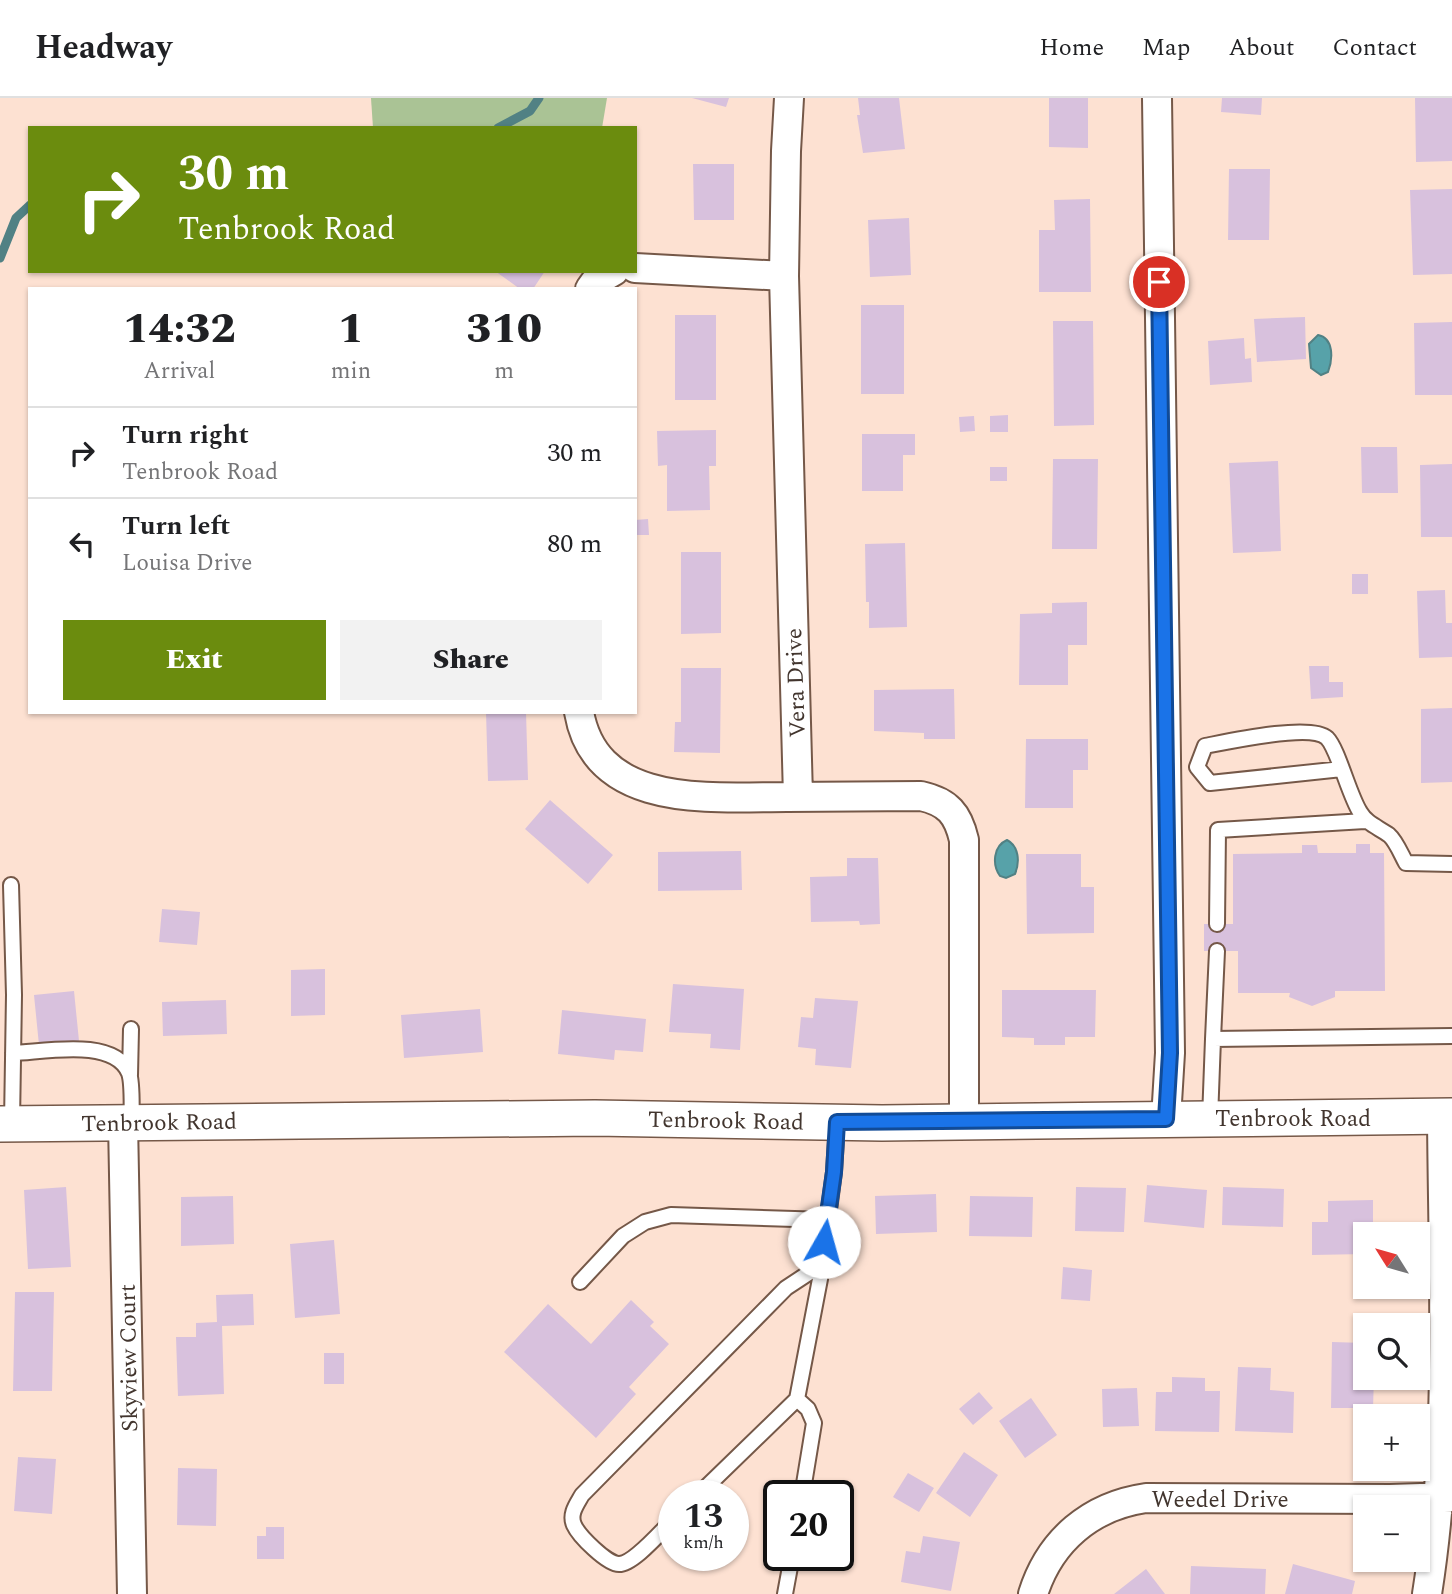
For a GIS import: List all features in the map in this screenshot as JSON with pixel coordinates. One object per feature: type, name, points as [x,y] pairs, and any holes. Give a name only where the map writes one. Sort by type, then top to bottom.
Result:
[{"type":"street","name":"Vera Drive","points":[[789,98],[784,276],[798,797]]},
{"type":"street","points":[[1157,98],[1182,768],[1166,1119]]},
{"type":"street","points":[[637,268],[784,276]]},
{"type":"street","points":[[591,287],[611,273]]},
{"type":"street","points":[[579,714],[582,728],[598,757],[624,778],[643,787],[687,796],[921,796],[935,799],[949,808],[960,823],[964,840],[964,1121]]},
{"type":"street","points":[[1427,1594],[1446,1497],[1447,1116]]},
{"type":"street","name":"Tenbrook Road","points":[[6,1124],[582,1118],[837,1122],[1447,1116]]},
{"type":"street","name":"Skyview Court","points":[[128,1122],[132,1594]]},
{"type":"street","name":"Weedel Drive","points":[[1033,1594],[1049,1557],[1069,1533],[1094,1514],[1132,1500],[1446,1497]]},
{"type":"lane","points":[[1342,769],[1210,783],[1182,768],[1205,746],[1262,735],[1316,733],[1327,738],[1342,769],[1352,799],[1365,821],[1391,836],[1406,863],[1452,864]]},
{"type":"lane","points":[[1217,924],[1218,831],[1365,821]]},
{"type":"lane","points":[[6,1124],[13,1053],[14,995],[10,886]]},
{"type":"lane","points":[[1210,1119],[1217,951]]},
{"type":"lane","points":[[128,1122],[131,1029]]},
{"type":"lane","points":[[1213,1039],[1452,1037]]},
{"type":"lane","points":[[13,1053],[101,1050],[118,1058],[130,1077]]},
{"type":"lane","points":[[713,1480],[797,1399],[821,1265],[834,1172],[837,1122]]},
{"type":"lane","points":[[580,1282],[623,1236],[645,1222],[671,1215],[827,1220]]},
{"type":"lane","points":[[658,1534],[632,1559],[620,1564],[605,1561],[573,1525],[572,1511],[582,1494],[786,1288],[821,1265]]},
{"type":"lane","points":[[797,1399],[808,1409],[814,1423],[805,1480]]},
{"type":"lane","points":[[785,1594],[789,1571]]},
{"type":"green space","points":[[371,98],[607,98],[602,126],[373,126]]},
{"type":"water","points":[[1318,335],[1327,340],[1331,350],[1328,372],[1321,375],[1311,368],[1309,344]]},
{"type":"water","points":[[1007,840],[1016,850],[1018,864],[1015,874],[1006,878],[997,872],[995,856],[1002,843]]},
{"type":"building","points":[[692,98],[729,98],[726,107]]},
{"type":"building","points":[[858,98],[899,98],[905,149],[863,153],[857,115],[860,115]]},
{"type":"building","points":[[1049,98],[1088,98],[1088,148],[1049,147]]},
{"type":"building","points":[[1222,98],[1262,98],[1261,115],[1221,112]]},
{"type":"building","points":[[1415,98],[1452,98],[1452,161],[1416,162]]},
{"type":"building","points":[[693,164],[734,164],[734,220],[694,220]]},
{"type":"building","points":[[1229,169],[1270,169],[1269,240],[1228,240]]},
{"type":"building","points":[[1452,189],[1452,274],[1413,275],[1410,190]]},
{"type":"building","points":[[1090,199],[1091,292],[1039,292],[1039,230],[1055,230],[1054,200]]},
{"type":"building","points":[[909,218],[911,275],[870,277],[868,220]]},
{"type":"building","points":[[498,273],[544,273],[534,287],[517,287]]},
{"type":"building","points":[[861,305],[904,305],[904,394],[861,394]]},
{"type":"building","points":[[675,315],[716,315],[716,400],[675,400]]},
{"type":"building","points":[[1305,317],[1306,359],[1257,362],[1254,319]]},
{"type":"building","points":[[1053,321],[1093,321],[1094,425],[1054,426]]},
{"type":"building","points":[[1452,322],[1452,395],[1415,395],[1414,323]]},
{"type":"building","points":[[1244,338],[1245,359],[1251,358],[1252,382],[1210,385],[1208,341]]},
{"type":"building","points":[[1008,415],[1008,432],[990,432],[990,416]]},
{"type":"building","points":[[974,416],[975,431],[960,432],[959,417]]},
{"type":"building","points":[[716,430],[716,466],[709,466],[710,510],[667,511],[667,465],[658,466],[657,431]]},
{"type":"building","points":[[862,434],[915,434],[915,455],[903,455],[903,491],[862,491]]},
{"type":"building","points":[[1361,447],[1397,447],[1398,493],[1362,493]]},
{"type":"building","points":[[1053,459],[1098,459],[1097,549],[1052,549]]},
{"type":"building","points":[[1278,461],[1281,551],[1233,553],[1229,463]]},
{"type":"building","points":[[1452,464],[1452,537],[1421,537],[1420,465]]},
{"type":"building","points":[[990,467],[1007,467],[1007,481],[990,481]]},
{"type":"building","points":[[648,519],[649,535],[637,535],[637,520]]},
{"type":"building","points":[[905,543],[907,627],[869,628],[865,544]]},
{"type":"building","points":[[681,552],[721,552],[721,633],[681,634]]},
{"type":"building","points":[[1352,574],[1368,574],[1368,594],[1352,594]]},
{"type":"building","points":[[1445,590],[1446,623],[1452,623],[1452,657],[1419,658],[1417,591]]},
{"type":"building","points":[[1087,602],[1087,645],[1068,645],[1068,685],[1019,685],[1020,614],[1052,613],[1052,603]]},
{"type":"building","points":[[1309,666],[1329,666],[1329,682],[1343,682],[1343,697],[1311,699]]},
{"type":"building","points":[[681,668],[721,668],[720,753],[674,752],[675,722],[681,722]]},
{"type":"building","points":[[954,689],[955,739],[924,739],[924,733],[874,731],[874,690]]},
{"type":"building","points":[[1452,708],[1452,782],[1421,783],[1421,709]]},
{"type":"building","points":[[486,714],[526,714],[528,780],[488,781]]},
{"type":"building","points":[[1026,739],[1088,739],[1088,770],[1073,770],[1073,808],[1025,808]]},
{"type":"building","points":[[550,800],[613,855],[588,884],[525,829]]},
{"type":"building","points":[[1356,844],[1370,844],[1370,853],[1384,853],[1385,991],[1335,991],[1335,997],[1312,1006],[1289,997],[1290,993],[1238,993],[1238,951],[1204,951],[1204,924],[1233,924],[1233,854],[1302,853],[1302,845],[1317,845],[1318,853],[1356,853]]},
{"type":"building","points":[[741,851],[742,890],[658,891],[658,852]]},
{"type":"building","points":[[1026,854],[1081,854],[1081,887],[1094,887],[1094,933],[1027,934]]},
{"type":"building","points":[[847,858],[878,858],[880,924],[860,925],[859,921],[811,922],[810,877],[847,876]]},
{"type":"building","points":[[162,909],[200,912],[197,945],[159,942]]},
{"type":"building","points":[[325,969],[325,1015],[291,1016],[291,970]]},
{"type":"building","points":[[673,984],[744,989],[740,1050],[710,1048],[711,1034],[669,1032]]},
{"type":"building","points":[[1002,990],[1096,990],[1095,1037],[1065,1037],[1065,1045],[1034,1045],[1034,1038],[1002,1037]]},
{"type":"building","points":[[74,991],[79,1041],[39,1045],[34,995]]},
{"type":"building","points":[[815,998],[858,1001],[851,1068],[815,1065],[816,1049],[798,1047],[801,1017],[813,1018]]},
{"type":"building","points":[[226,1000],[227,1034],[163,1036],[162,1002]]},
{"type":"building","points":[[480,1009],[483,1052],[404,1058],[401,1015]]},
{"type":"building","points":[[562,1010],[646,1019],[643,1052],[615,1050],[614,1060],[558,1054]]},
{"type":"building","points":[[1147,1185],[1207,1190],[1204,1228],[1144,1222]]},
{"type":"building","points":[[66,1187],[71,1267],[28,1269],[24,1190]]},
{"type":"building","points":[[1076,1187],[1126,1188],[1124,1232],[1075,1231]]},
{"type":"building","points":[[1223,1187],[1284,1189],[1283,1227],[1222,1225]]},
{"type":"building","points":[[936,1194],[937,1232],[876,1234],[875,1196]]},
{"type":"building","points":[[233,1196],[234,1244],[181,1246],[181,1197]]},
{"type":"building","points":[[970,1196],[1033,1197],[1032,1237],[969,1236]]},
{"type":"building","points":[[1373,1200],[1373,1222],[1353,1222],[1353,1254],[1312,1255],[1312,1222],[1328,1222],[1328,1201]]},
{"type":"building","points":[[334,1240],[340,1314],[295,1318],[290,1244]]},
{"type":"building","points":[[1063,1267],[1092,1270],[1090,1301],[1061,1299]]},
{"type":"building","points":[[15,1292],[54,1292],[52,1391],[13,1391]]},
{"type":"building","points":[[253,1294],[254,1325],[222,1326],[224,1394],[178,1396],[176,1337],[196,1337],[196,1323],[217,1322],[216,1295]]},
{"type":"building","points":[[631,1300],[654,1322],[650,1326],[669,1344],[629,1387],[636,1394],[596,1438],[504,1352],[548,1304],[591,1344]]},
{"type":"building","points":[[1332,1342],[1353,1343],[1353,1390],[1374,1390],[1373,1404],[1331,1408]]},
{"type":"building","points":[[324,1353],[344,1353],[344,1384],[324,1384]]},
{"type":"building","points":[[1238,1367],[1271,1368],[1270,1390],[1294,1392],[1293,1433],[1235,1431]]},
{"type":"building","points":[[1172,1377],[1205,1378],[1205,1391],[1220,1391],[1219,1432],[1155,1431],[1156,1392],[1172,1392]]},
{"type":"building","points":[[1137,1388],[1139,1426],[1103,1427],[1102,1389]]},
{"type":"building","points":[[979,1392],[993,1408],[973,1425],[959,1409]]},
{"type":"building","points":[[1031,1398],[1057,1435],[1025,1458],[999,1421]]},
{"type":"building","points":[[964,1452],[998,1475],[970,1517],[936,1493]]},
{"type":"building","points":[[18,1457],[56,1459],[52,1514],[14,1511]]},
{"type":"building","points":[[178,1468],[217,1469],[216,1526],[177,1525]]},
{"type":"building","points":[[908,1473],[934,1488],[919,1512],[893,1497]]},
{"type":"building","points":[[266,1527],[284,1527],[284,1559],[257,1559],[257,1536],[266,1536]]},
{"type":"building","points":[[923,1536],[960,1542],[951,1591],[901,1582],[906,1551],[920,1553]]},
{"type":"building","points":[[1293,1564],[1355,1581],[1352,1594],[1285,1594]]},
{"type":"building","points":[[1191,1566],[1266,1569],[1265,1594],[1190,1594]]},
{"type":"building","points":[[1146,1569],[1165,1594],[1114,1594]]},
{"type":"waterway","points":[[502,126],[530,111],[539,98]]},
{"type":"waterway","points":[[0,258],[16,218],[28,207]]},
{"type":"route","points":[[824,1242],[834,1172],[837,1122],[1166,1119],[1170,1053],[1159,282]]}]
